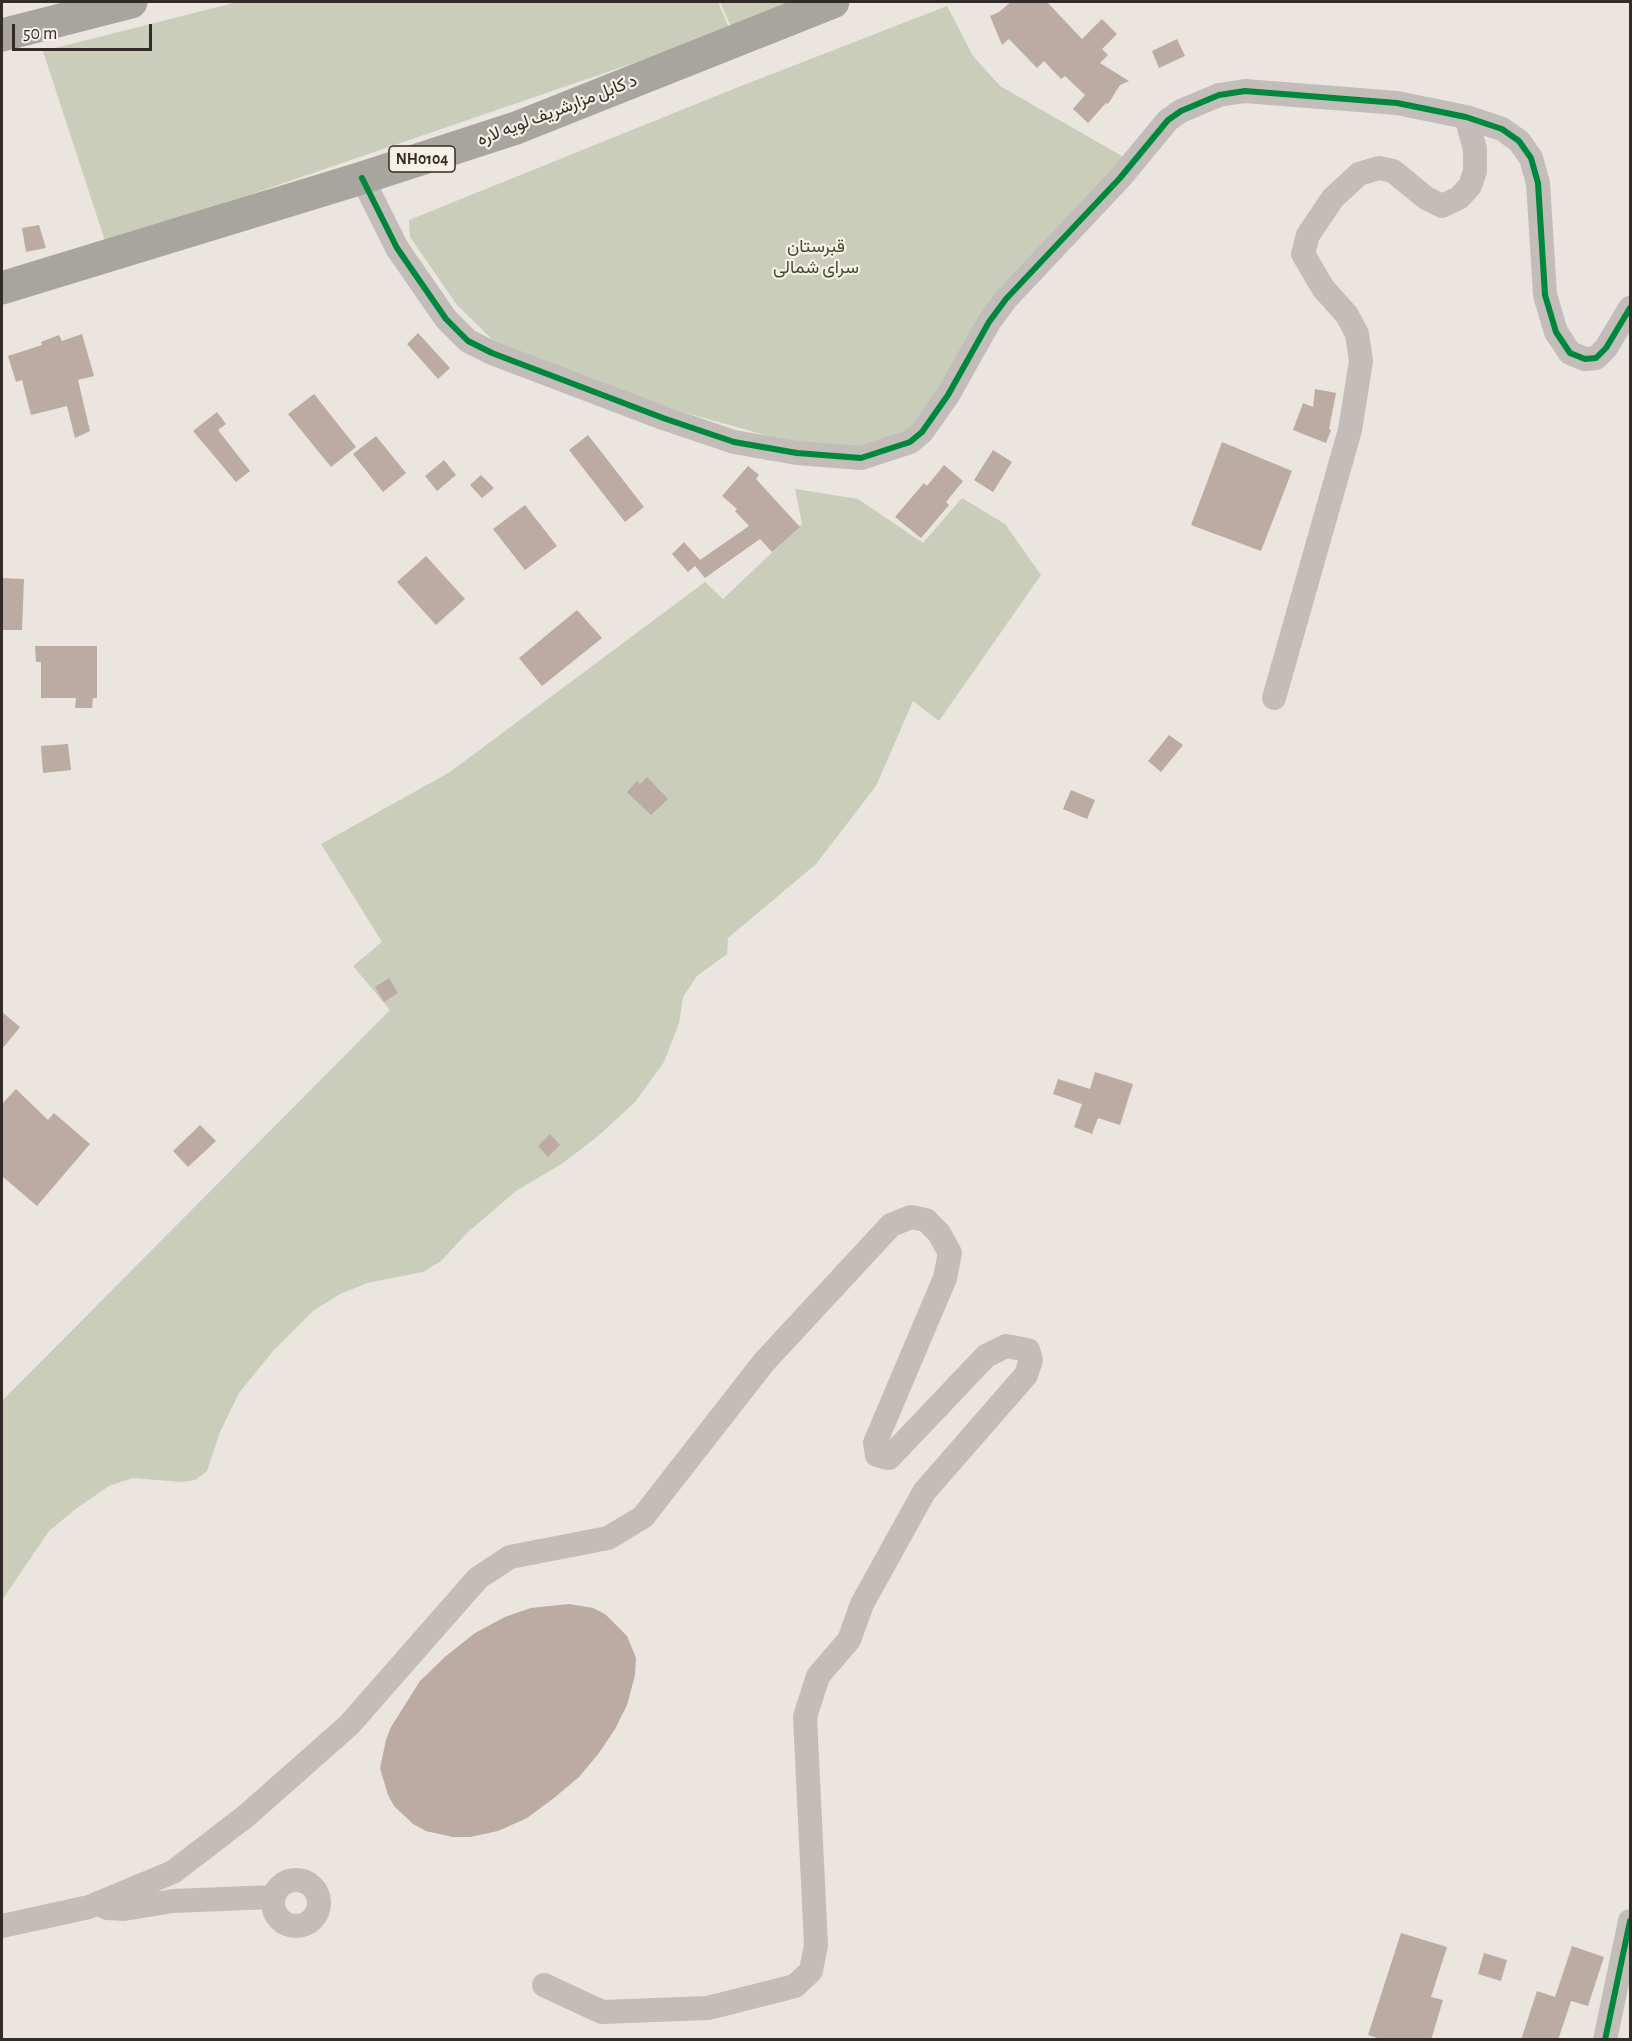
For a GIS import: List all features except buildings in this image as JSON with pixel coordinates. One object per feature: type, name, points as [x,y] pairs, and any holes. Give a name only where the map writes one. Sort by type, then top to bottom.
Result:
[{"type":"highway","points":[[2,35],[131,2]]},
{"type":"highway","name":"د کابل مزارشریف لویه لاره","points":[[2,288],[362,178],[516,128],[833,2]]},
{"type":"street","points":[[362,178],[397,248],[446,320],[468,341],[529,368],[663,418],[734,442],[797,453],[861,458],[910,442],[922,432],[948,395],[989,322],[1006,299],[1120,178],[1167,120],[1181,111],[1219,95],[1245,91],[1396,104],[1466,117],[1502,129],[1519,141],[1531,158],[1538,183],[1545,296],[1556,332],[1570,353],[1585,359],[1596,358],[1606,348],[1630,308]]},
{"type":"street","points":[[1274,698],[1350,430],[1361,361],[1357,334],[1347,315],[1323,288],[1303,254],[1308,235],[1333,198],[1359,174],[1379,168],[1393,171],[1426,198],[1442,206],[1459,198],[1470,186],[1476,171],[1475,149],[1466,117]]},
{"type":"street","points":[[2,1926],[88,1907],[173,1872],[246,1816],[349,1725],[478,1578],[510,1557],[608,1538],[643,1517],[764,1362],[891,1226],[910,1217],[926,1220],[939,1233],[950,1253],[947,1270],[875,1443],[877,1455],[889,1458],[986,1356],[1006,1346],[1028,1350],[1031,1360],[1026,1375],[924,1492],[862,1604],[849,1640],[818,1676],[805,1717],[816,1945],[811,1971],[795,1986],[708,2008],[602,2012],[544,1985]]},
{"type":"street","points":[[99,1903],[107,1908],[124,1909],[172,1900],[273,1897]]},
{"type":"street","points":[[1605,2040],[1630,1921]]},
{"type":"green space","points":[[238,2],[718,2],[730,30],[106,244],[43,51]]},
{"type":"green space","points":[[720,2],[794,2],[732,29]]},
{"type":"green space","name":"قبرستان سرای شمالی","points":[[947,6],[973,56],[1000,86],[1134,163],[994,322],[926,430],[857,461],[676,410],[501,348],[457,305],[410,237],[409,220]]},
{"type":"green space","points":[[795,489],[858,499],[923,543],[962,498],[1005,524],[1041,575],[939,721],[913,701],[876,786],[816,864],[728,938],[727,954],[697,976],[683,997],[679,1023],[664,1062],[635,1102],[597,1137],[563,1163],[516,1191],[468,1232],[441,1261],[423,1272],[367,1283],[340,1294],[313,1311],[273,1351],[239,1393],[220,1432],[207,1471],[195,1480],[181,1482],[133,1478],[109,1486],[49,1531],[2,1600],[2,1401],[390,1010],[353,966],[382,942],[321,844],[450,772],[705,582],[723,599],[802,524]]},
{"type":"cycle path","points":[[362,178],[397,248],[446,319],[468,341],[492,353],[663,418],[734,442],[797,453],[861,458],[910,442],[922,432],[948,395],[989,322],[1006,299],[1120,178],[1168,120],[1181,111],[1219,95],[1245,91],[1397,103],[1466,117],[1502,129],[1519,141],[1531,158],[1538,183],[1545,295],[1556,332],[1570,353],[1585,359],[1596,358],[1606,348],[1630,308]]},
{"type":"cycle path","points":[[1605,2040],[1630,1921]]}]
